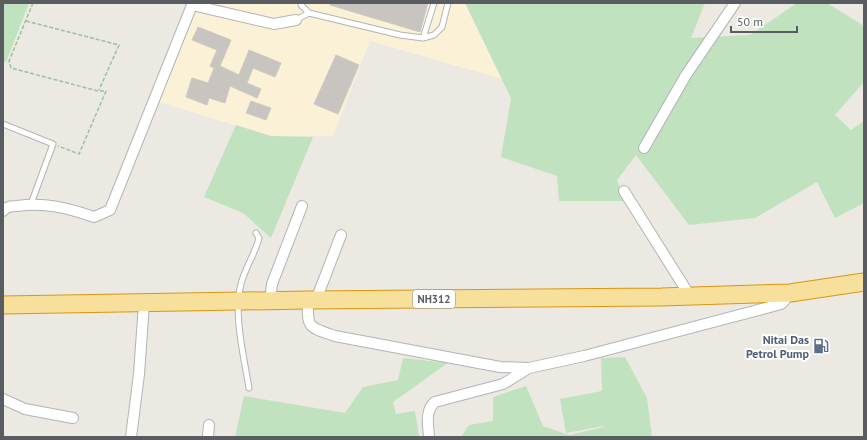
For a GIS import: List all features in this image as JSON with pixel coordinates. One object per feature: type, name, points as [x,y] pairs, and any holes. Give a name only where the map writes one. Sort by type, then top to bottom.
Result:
[{"type":"highway","name":"NH312","points":[[3,305],[690,296],[785,293],[864,282]]},
{"type":"street","points":[[644,148],[686,75],[735,3]]},
{"type":"street","points":[[3,211],[10,207],[31,204],[64,207],[94,217],[110,210],[188,4],[274,24],[296,20]]},
{"type":"street","points":[[624,191],[690,296]]},
{"type":"street","points":[[270,301],[272,284],[302,206]]},
{"type":"street","points":[[342,235],[312,300],[307,320],[311,326],[335,336],[500,367],[529,368],[584,356],[780,304],[785,300],[785,293]]},
{"type":"street","points":[[131,437],[139,374],[144,304]]},
{"type":"street","points":[[429,437],[428,413],[430,406],[436,402],[503,384],[529,368]]},
{"type":"street","points":[[3,399],[25,409],[73,418]]},
{"type":"street","points":[[208,425],[208,437]]},
{"type":"lane","points":[[302,3],[301,5],[309,13],[400,36],[423,38],[434,35],[442,27],[448,3]]},
{"type":"lane","points":[[423,38],[434,3]]},
{"type":"lane","points":[[296,20],[309,13]]},
{"type":"lane","points":[[3,124],[53,144],[31,204]]},
{"type":"lane","points":[[249,388],[238,302],[241,283],[256,250],[259,238],[256,232]]},
{"type":"path","points":[[33,3],[9,61],[11,68],[106,91],[79,154],[53,144]]},
{"type":"path","points":[[26,20],[119,45],[100,90]]},
{"type":"shaded area","points":[[187,3],[465,3],[502,79],[370,41],[333,136],[271,136],[149,99]]},
{"type":"green space","points":[[3,3],[29,3],[6,62],[3,61]]},
{"type":"green space","points":[[465,3],[705,3],[691,38],[750,35],[797,3],[827,3],[864,26],[864,82],[835,115],[851,130],[864,121],[864,203],[835,218],[817,182],[755,218],[689,225],[636,155],[617,180],[625,201],[559,201],[557,176],[501,157],[511,98]]},
{"type":"green space","points":[[236,125],[271,136],[313,137],[271,238],[243,213],[204,197]]},
{"type":"green space","points":[[625,357],[647,398],[652,437],[461,437],[469,425],[493,421],[493,397],[526,386],[543,426],[569,435],[604,427],[566,433],[560,399],[602,391],[601,358]]},
{"type":"green space","points":[[403,358],[448,363],[393,402],[396,414],[415,411],[419,437],[235,437],[244,396],[345,413],[363,387],[398,380]]},
{"type":"building","points":[[331,3],[428,3],[420,32],[330,5]]},
{"type":"building","points":[[198,27],[231,40],[220,66],[239,75],[249,50],[281,63],[275,77],[253,68],[247,83],[261,89],[257,98],[230,86],[225,103],[209,98],[207,105],[186,97],[192,78],[208,83],[214,68],[210,66],[217,50],[192,40]]},
{"type":"building","points":[[336,55],[359,65],[338,114],[314,104]]},
{"type":"building","points":[[251,101],[271,108],[266,120],[246,113]]},
{"type":"place","name":"Nitai Das Petrol Pump","points":[[821,346]]}]
